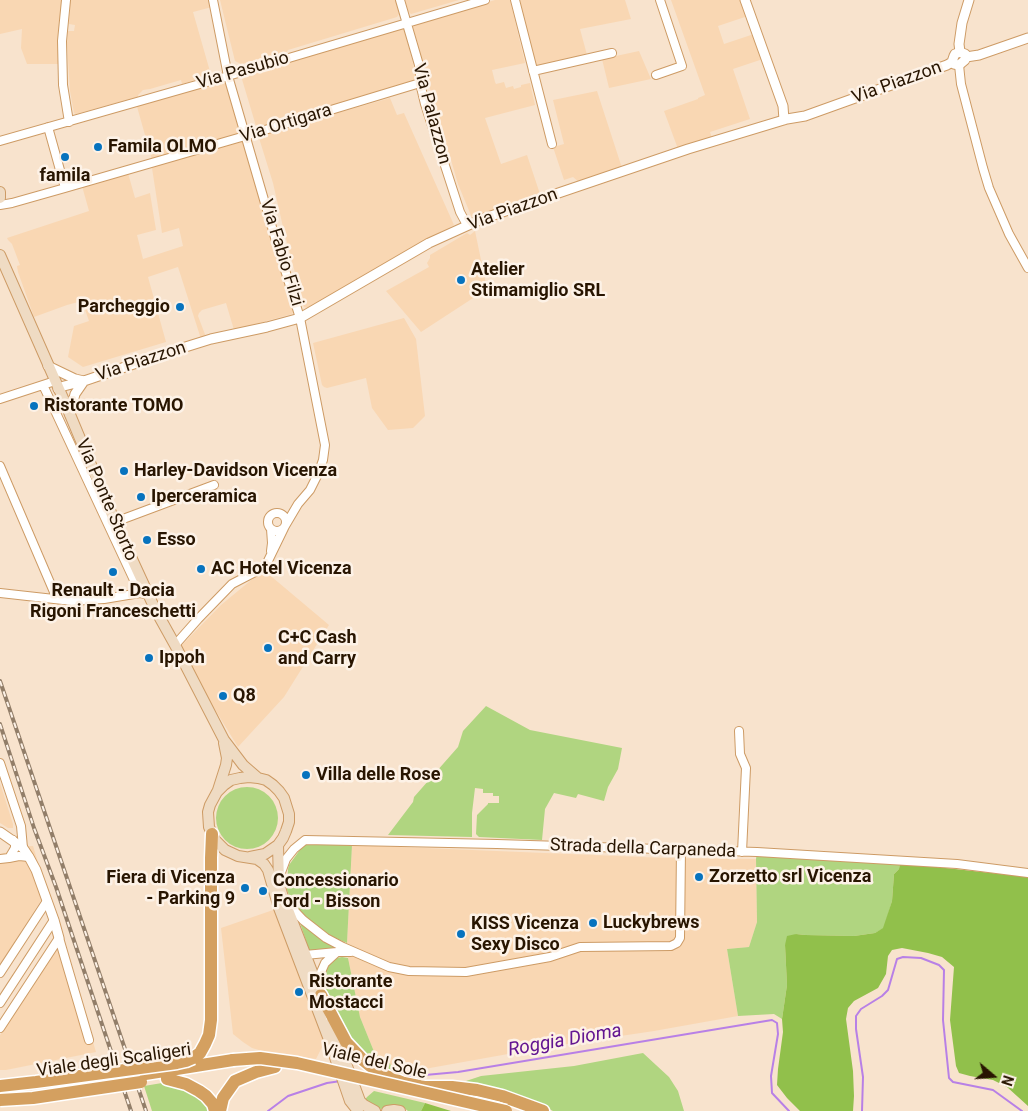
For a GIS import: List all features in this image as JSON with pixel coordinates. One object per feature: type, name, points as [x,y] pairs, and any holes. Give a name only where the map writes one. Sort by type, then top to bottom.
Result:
[{"type":"highway","points":[[0,1086],[186,1061],[200,1053],[209,1035],[211,1020],[212,834]]},
{"type":"highway","points":[[319,990],[346,1042],[379,1073],[404,1083],[477,1090],[502,1096],[542,1111]]},
{"type":"highway","name":"Viale del Sole","points":[[233,1064],[260,1058],[297,1062],[506,1111]]},
{"type":"highway","name":"Viale del Sole","points":[[233,1064],[290,1068],[471,1111]]},
{"type":"highway","name":"Viale degli Scaligeri","points":[[0,1100],[33,1098],[167,1079],[233,1064]]},
{"type":"highway","name":"Viale degli Scaligeri","points":[[0,1092],[40,1089],[233,1064]]},
{"type":"highway","points":[[220,1111],[223,1098],[235,1081],[274,1067]]},
{"type":"highway","points":[[167,1079],[199,1090],[213,1104],[215,1111]]},
{"type":"main road","points":[[0,192],[0,198]]},
{"type":"main road","name":"Via Ponte Storto","points":[[0,255],[70,415],[144,594],[175,645],[224,740],[243,765],[258,778]]},
{"type":"main road","name":"Via Ponte Storto","points":[[217,792],[227,758],[224,740]]},
{"type":"main road","points":[[250,858],[265,854],[278,845],[286,831],[289,814],[287,805],[279,790],[266,780],[249,777],[231,780],[217,792],[208,812],[209,827],[215,840],[225,850],[238,856],[250,858],[257,859],[268,870],[294,950],[347,1080],[360,1101],[375,1111]]},
{"type":"main road","points":[[278,845],[279,879],[283,898],[319,990],[347,1080],[351,1103],[358,1111]]},
{"type":"main road","points":[[387,1111],[400,1111]]},
{"type":"street","points":[[66,0],[62,41],[63,85],[69,122]]},
{"type":"street","name":"Via Fabio Filzi","points":[[213,0],[228,76],[300,318],[325,445],[323,460],[318,474],[310,490],[298,504],[284,527],[270,558]]},
{"type":"street","name":"Via Palazzon","points":[[400,0],[419,64],[420,83],[425,104],[460,212],[467,226]]},
{"type":"street","name":"Via Pasubio","points":[[0,141],[485,0]]},
{"type":"street","points":[[515,0],[552,144]]},
{"type":"street","points":[[656,75],[682,66],[660,0]]},
{"type":"street","points":[[745,0],[783,106],[784,120]]},
{"type":"street","points":[[963,54],[959,44],[962,23],[969,0]]},
{"type":"street","points":[[1028,38],[979,55],[956,54],[961,84],[989,188],[1009,234],[1028,268]]},
{"type":"street","points":[[533,71],[612,54]]},
{"type":"street","name":"Via Piazzon","points":[[57,385],[72,390],[81,384],[163,354],[211,339],[300,318],[429,243],[482,219],[679,152],[784,120],[805,116],[956,63]]},
{"type":"street","name":"Via Ortigara","points":[[0,204],[18,202],[420,83]]},
{"type":"street","points":[[783,106],[805,116]]},
{"type":"street","points":[[48,127],[66,188]]},
{"type":"street","points":[[0,192],[18,202]]},
{"type":"street","name":"Via Piazzon","points":[[48,366],[81,384]]},
{"type":"street","name":"Via Piazzon","points":[[70,415],[75,394],[81,384]]},
{"type":"street","points":[[0,399],[43,385],[57,385]]},
{"type":"street","points":[[0,593],[72,601],[144,594],[43,385]]},
{"type":"street","points":[[0,466],[57,599]]},
{"type":"street","points":[[115,522],[214,485]]},
{"type":"street","name":"Via Fabio Filzi","points":[[281,514],[298,504]]},
{"type":"street","points":[[175,645],[232,584],[266,565],[270,558],[272,543],[268,522],[270,516],[275,513],[281,514],[286,520],[284,527],[279,531],[271,530]]},
{"type":"street","points":[[739,731],[740,754],[746,768],[742,852]]},
{"type":"street","points":[[0,763],[21,826],[23,848]]},
{"type":"street","points":[[0,832],[23,848],[36,870],[54,920],[89,1040]]},
{"type":"street","points":[[9,858],[15,848],[13,840]]},
{"type":"street","name":"Strada della Carpaneda","points":[[279,879],[286,859],[305,840],[742,852],[957,864],[1028,873]]},
{"type":"street","points":[[283,898],[294,911],[326,938],[389,966],[409,971],[466,972],[550,957],[580,947],[671,946],[677,943],[680,938],[681,850]]},
{"type":"street","points":[[0,859],[19,856],[29,857]]},
{"type":"street","points":[[0,974],[47,901]]},
{"type":"street","points":[[0,1003],[54,920]]},
{"type":"street","points":[[0,1028],[59,938]]},
{"type":"street","points":[[294,950],[305,955],[337,952],[358,953]]},
{"type":"street","points":[[319,990],[321,972],[325,964],[337,952]]},
{"type":"shaded area","points":[[0,0],[63,0],[60,64],[27,64],[21,48],[22,29],[0,34]]},
{"type":"shaded area","points":[[70,0],[210,0],[212,7],[193,12],[211,75],[182,84],[181,80],[143,90],[138,97],[74,113],[70,91],[67,43],[68,31],[74,31],[75,25],[69,24]]},
{"type":"shaded area","points":[[220,0],[396,0],[399,14],[397,17],[288,50],[283,54],[241,64],[235,61]]},
{"type":"shaded area","points":[[405,0],[459,0],[411,14],[408,11]]},
{"type":"shaded area","points":[[495,0],[510,0],[525,63],[492,70],[495,82],[496,84],[504,82],[506,88],[513,86],[514,89],[530,83],[535,105],[485,118],[501,164],[527,155],[540,194],[472,218],[439,129],[413,27],[416,23]]},
{"type":"shaded area","points":[[520,0],[625,0],[631,19],[580,29],[587,55],[535,67]]},
{"type":"shaded area","points":[[671,0],[742,0],[748,16],[718,26],[724,44],[754,34],[763,59],[733,69],[750,119],[710,132],[712,138],[678,149],[664,111],[705,95]]},
{"type":"shaded area","points":[[403,25],[418,83],[308,115],[259,128],[256,126],[241,76],[242,73]]},
{"type":"shaded area","points":[[639,51],[651,79],[609,88],[602,59]]},
{"type":"shaded area","points":[[231,75],[245,132],[152,160],[136,103]]},
{"type":"shaded area","points":[[597,91],[622,168],[580,183],[573,177],[564,180],[553,147],[564,144],[553,100]]},
{"type":"shaded area","points":[[390,98],[397,115],[404,113],[454,225],[308,308],[304,307],[273,183],[259,138],[260,135]]},
{"type":"shaded area","points":[[248,139],[295,309],[292,314],[234,330],[226,303],[202,310],[199,313],[198,316],[206,337],[201,339],[178,267],[148,277],[166,342],[83,367],[68,357],[74,326],[89,321],[82,301],[34,317],[18,272],[17,266],[20,265],[12,244],[7,238],[89,211],[82,186],[128,173],[135,198],[150,193],[156,230],[137,235],[143,259],[183,246],[179,228],[162,233],[152,166]]},
{"type":"shaded area","points":[[475,231],[487,289],[421,332],[386,291],[429,267],[427,263],[430,255],[467,233],[470,235]]},
{"type":"shaded area","points":[[404,318],[416,339],[425,416],[413,428],[388,430],[372,408],[366,378],[327,388],[322,385],[313,343]]},
{"type":"shaded area","points":[[267,567],[266,572],[329,625],[284,697],[238,747],[206,695],[180,647],[221,605]]},
{"type":"shaded area","points":[[0,783],[13,828],[8,828],[0,823]]},
{"type":"shaded area","points":[[352,845],[665,858],[756,859],[757,922],[749,947],[727,949],[738,1016],[402,1073],[392,1069],[390,1063],[375,1054],[360,1017],[348,958],[347,943]]},
{"type":"shaded area","points":[[33,846],[47,891],[0,965],[0,854],[9,852],[9,847]]},
{"type":"shaded area","points":[[276,909],[323,1037],[322,1047],[316,1059],[266,1052],[252,1048],[233,1034],[221,928]]},
{"type":"shaded area","points":[[62,938],[96,1052],[0,1070],[0,1035]]},
{"type":"green space","points":[[486,706],[530,730],[622,748],[618,769],[608,787],[604,801],[578,794],[576,798],[554,793],[545,809],[542,840],[479,837],[476,834],[477,815],[488,803],[499,803],[499,796],[493,796],[493,793],[483,793],[483,789],[475,788],[472,837],[388,835],[413,802],[414,797],[458,747],[463,731]]},
{"type":"green space","points":[[247,787],[259,789],[269,796],[276,806],[278,818],[276,830],[269,840],[259,847],[247,849],[235,847],[225,840],[218,830],[216,818],[218,806],[225,796],[235,789]]},
{"type":"green space","points":[[313,842],[352,845],[347,943],[328,935],[317,927],[299,910],[290,898],[287,890],[289,865],[302,847]]},
{"type":"green space","points":[[757,852],[900,863],[899,869],[894,874],[892,901],[884,928],[875,933],[854,936],[796,934],[785,945],[787,985],[782,1019],[774,1014],[738,1016],[727,949],[749,947],[757,922]]},
{"type":"green space","points":[[900,863],[1028,877],[1028,1106],[1007,1087],[993,1080],[959,1073],[956,1066],[950,1020],[954,967],[942,957],[902,948],[892,950],[888,956],[886,974],[878,988],[854,1001],[848,1008],[846,1019],[853,1071],[853,1111],[800,1111],[777,1085],[783,1032],[782,1019],[787,985],[785,945],[787,936],[796,934],[854,936],[875,933],[883,928],[892,901],[894,874],[899,869]]},
{"type":"green space","points":[[299,920],[342,949],[310,952]]},
{"type":"green space","points":[[336,958],[348,958],[360,1017],[375,1054],[390,1063],[392,1069],[402,1073],[401,1077],[370,1060],[353,1041],[325,987],[325,974],[330,963]]},
{"type":"green space","points":[[643,1053],[669,1077],[678,1091],[684,1111],[553,1111],[534,1101],[497,1088],[463,1082],[481,1076],[574,1066]]},
{"type":"green space","points":[[168,1082],[188,1085],[214,1111],[152,1111],[144,1086]]},
{"type":"green space","points":[[374,1091],[425,1103],[421,1111],[408,1111],[396,1106],[381,1109],[364,1101]]},
{"type":"green space","points":[[425,1103],[451,1111],[421,1111]]},
{"type":"waterway","name":"Roggia Dioma","points":[[862,1111],[863,1077],[856,1016],[861,1009],[888,990],[897,959],[903,957],[921,958],[939,965],[944,970],[943,1020],[949,1078],[953,1082],[993,1090],[1022,1111]]},
{"type":"waterway","name":"Roggia Dioma","points":[[403,1077],[458,1072],[772,1020],[777,1023],[778,1034],[771,1076],[772,1093],[789,1111]]},
{"type":"waterway","name":"Roggia Dioma","points":[[268,1111],[288,1096],[327,1083],[341,1081]]},
{"type":"railway","points":[[0,681],[146,1111]]},
{"type":"railway","points":[[0,724],[131,1111]]},
{"type":"place","name":"Famila OLMO","points":[[98,147]]},
{"type":"place","name":"famila","points":[[65,157]]},
{"type":"place","name":"Atelier Stimamiglio SRL","points":[[461,280]]},
{"type":"place","name":"Parcheggio","points":[[180,307]]},
{"type":"place","name":"Ristorante TOMO","points":[[34,406]]},
{"type":"place","name":"Harley-Davidson Vicenza","points":[[124,471]]},
{"type":"place","name":"Iperceramica","points":[[141,497]]},
{"type":"place","name":"Esso","points":[[147,540]]},
{"type":"place","name":"AC Hotel Vicenza","points":[[201,569]]},
{"type":"place","name":"Renault - Dacia Rigoni Franceschetti","points":[[113,572]]},
{"type":"place","name":"C+C Cash and Carry","points":[[268,648]]},
{"type":"place","name":"Ippoh","points":[[149,658]]},
{"type":"place","name":"Q8","points":[[223,696]]},
{"type":"place","name":"Villa delle Rose","points":[[306,775]]},
{"type":"place","name":"Zorzetto srl Vicenza","points":[[699,877]]},
{"type":"place","name":"Fiera di Vicenza - Parking 9","points":[[245,888]]},
{"type":"place","name":"Concessionario Ford - Bisson","points":[[263,891]]},
{"type":"place","name":"Luckybrews","points":[[593,923]]},
{"type":"place","name":"KISS Vicenza Sexy Disco","points":[[461,934]]},
{"type":"place","name":"Ristorante Mostacci","points":[[299,992]]}]
